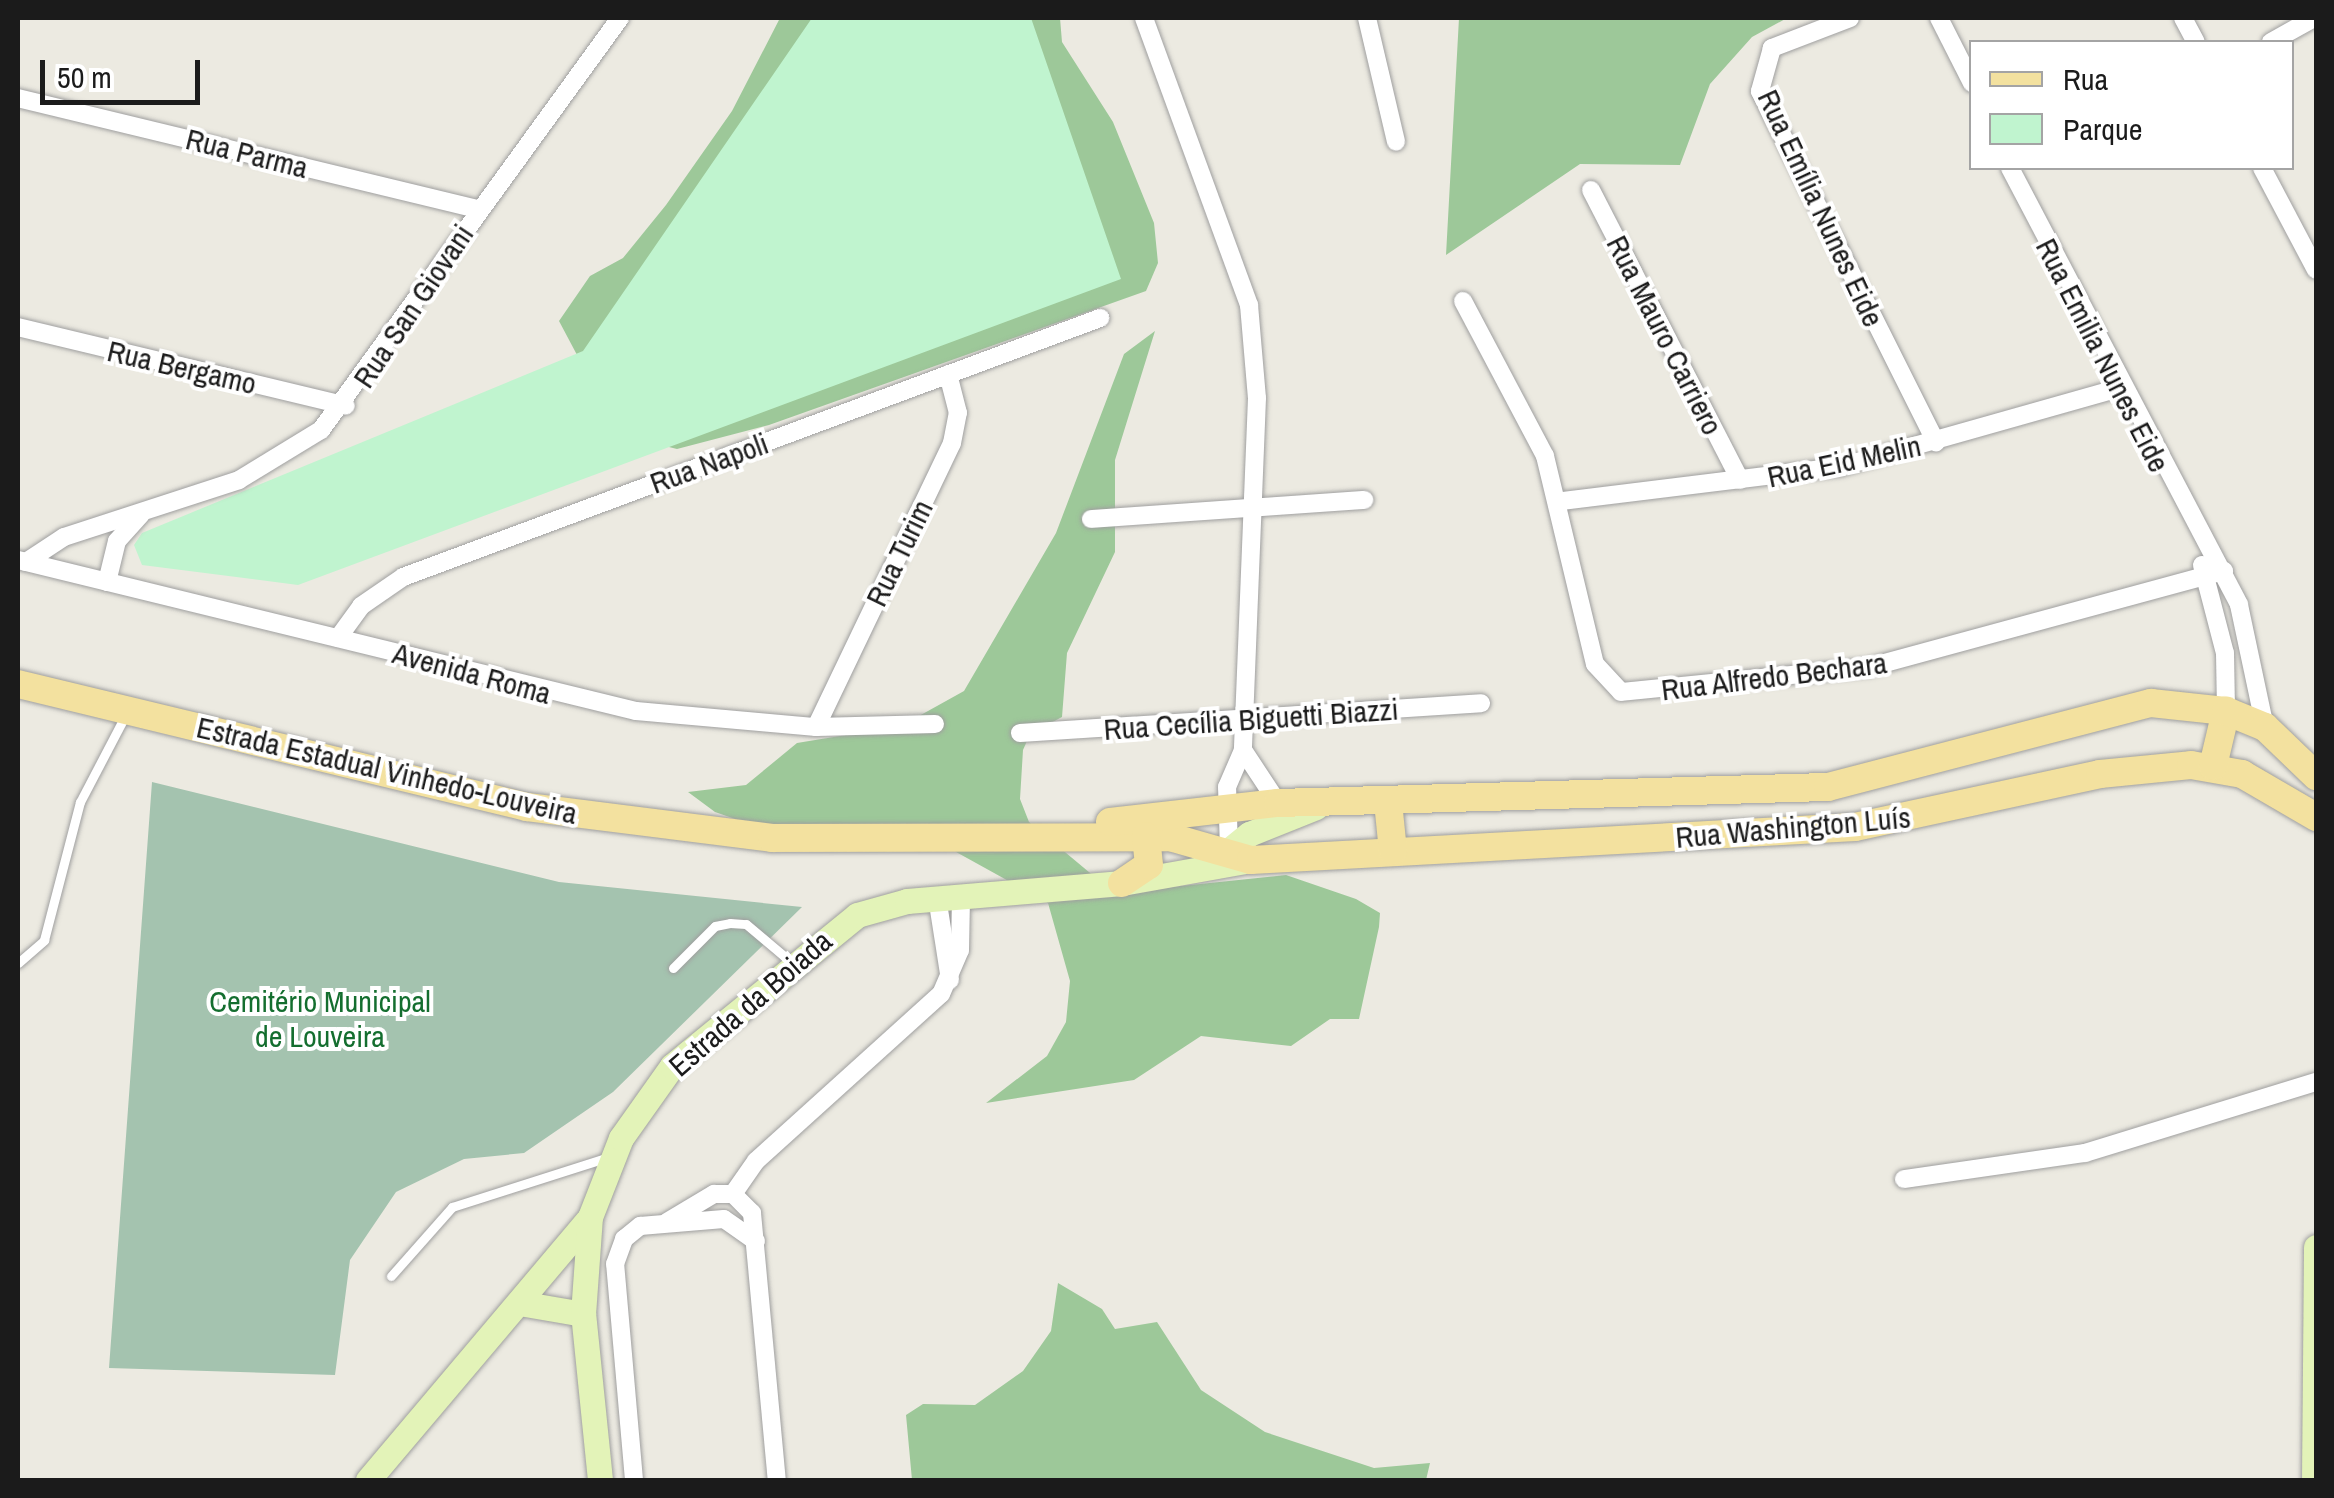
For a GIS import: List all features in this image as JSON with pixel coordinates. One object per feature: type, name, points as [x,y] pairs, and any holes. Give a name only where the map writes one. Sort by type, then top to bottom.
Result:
[{"type":"main road","name":"Estrada Estadual Vinhedo-Louveira","points":[[18,684],[434,786],[663,827],[830,840],[1060,834]]},
{"type":"main road","points":[[1060,834],[1278,803],[1320,806],[1828,787],[1955,760],[2114,709],[2183,703],[2226,711],[2265,727],[2316,774]]},
{"type":"main road","points":[[2213,766],[2226,711]]},
{"type":"main road","points":[[2242,774],[2265,727]]},
{"type":"main road","name":"Rua Washington Luís","points":[[1060,834],[1146,836],[1240,854],[1392,851],[1855,827],[2100,774],[2213,766],[2242,774],[2316,817]]},
{"type":"main road","points":[[1388,802],[1392,851]]},
{"type":"main road","points":[[1240,854],[1320,806]]},
{"type":"main road","points":[[1122,883],[1149,865],[1146,836]]},
{"type":"main road","name":"Estrada da Boiada","points":[[600,1480],[582,1314],[590,1217],[613,1156],[672,1066],[790,961],[857,915],[949,897],[1122,883],[1205,871],[1240,854]]},
{"type":"main road","points":[[368,1480],[524,1304],[590,1217]]},
{"type":"main road","points":[[2314,1480],[2316,1247]]},
{"type":"main road","points":[[524,1304],[582,1314]]},
{"type":"street","name":"Rua San Giovani","points":[[22,561],[64,537],[142,514],[276,463],[346,406],[477,209],[620,18]]},
{"type":"street","points":[[1144,18],[1248,305],[1257,364],[1248,508],[1243,750],[1229,807],[1240,854]]},
{"type":"street","points":[[1367,18],[1396,142]]},
{"type":"street","name":"Rua Emília Nunes Eide","points":[[1850,18],[1772,48],[1760,90],[1936,442]]},
{"type":"street","points":[[2183,18],[2195,40]]},
{"type":"street","points":[[2275,40],[2314,18]]},
{"type":"street","points":[[1943,23],[1969,78]]},
{"type":"street","name":"Rua Parma","points":[[18,98],[477,209]]},
{"type":"street","name":"Rua Emilia Nunes Eide","points":[[2011,170],[2199,540],[2224,571],[2252,648],[2265,727]]},
{"type":"street","points":[[2263,170],[2311,247],[2316,270]]},
{"type":"street","name":"Rua Mauro Carriero","points":[[1590,190],[1740,480]]},
{"type":"street","name":"Rua Alfredo Bechara","points":[[1464,301],[1562,501],[1596,664],[1621,692],[1870,667],[2224,571]]},
{"type":"street","name":"Rua Napoli","points":[[338,638],[361,606],[403,577],[1100,318]]},
{"type":"street","name":"Rua Bergamo","points":[[18,328],[346,406]]},
{"type":"street","name":"Rua Turim","points":[[816,727],[952,442],[958,412],[948,374]]},
{"type":"street","name":"Rua Eid Melin","points":[[1562,501],[1740,480],[1936,442],[2120,388]]},
{"type":"street","points":[[1091,518],[1364,500]]},
{"type":"street","points":[[106,582],[117,541],[142,514]]},
{"type":"street","name":"Rua Emilia Nunes Eide","points":[[2199,540],[2204,576],[2225,653],[2226,711]]},
{"type":"street","name":"Avenida Roma","points":[[22,561],[636,711],[816,727],[936,724]]},
{"type":"street","name":"Rua Cecília Biguetti Biazzi","points":[[1020,733],[1244,722],[1481,703]]},
{"type":"street","points":[[1243,750],[1278,803]]},
{"type":"street","points":[[634,1480],[615,1264],[624,1240],[667,1222],[704,1197],[733,1194],[756,1161],[950,980],[949,897]]},
{"type":"street","points":[[1904,1179],[2085,1153],[2316,1082]]},
{"type":"street","points":[[733,1194],[752,1213],[777,1480]]},
{"type":"street","points":[[667,1222],[724,1219],[756,1241]]},
{"type":"lane","points":[[18,962],[44,940],[80,802],[129,710]]},
{"type":"lane","points":[[673,968],[730,923],[746,924],[790,961]]},
{"type":"lane","points":[[392,1276],[452,1207],[613,1156]]},
{"type":"green space","points":[[780,18],[1060,18],[1062,42],[1113,122],[1154,223],[1158,263],[1146,291],[769,425],[677,449],[657,444],[585,370],[559,321],[590,276],[623,258],[666,205],[732,111]]},
{"type":"green space","points":[[812,18],[1031,18],[1121,279],[298,585],[142,565],[134,545],[142,533],[583,351]]},
{"type":"green space","points":[[1459,18],[1787,18],[1752,37],[1710,84],[1680,165],[1580,164],[1446,255]]},
{"type":"green space","points":[[1155,331],[1115,460],[1115,552],[1067,653],[1062,717],[1030,734],[1023,750],[1020,799],[1029,822],[1114,893],[1286,875],[1356,899],[1380,913],[1359,1019],[1330,1019],[1291,1046],[1201,1036],[1134,1080],[986,1103],[1047,1056],[1066,1022],[1070,981],[1048,903],[920,832],[810,845],[715,812],[688,792],[746,785],[797,743],[901,726],[964,691],[1056,533],[1124,354]]},
{"type":"green space","name":"Cemitério Municipal de Louveira","points":[[152,782],[559,882],[802,907],[613,1092],[524,1153],[464,1159],[396,1192],[350,1260],[335,1375],[109,1368]]},
{"type":"green space","points":[[1058,1283],[1102,1309],[1115,1329],[1157,1322],[1201,1390],[1265,1432],[1374,1468],[1430,1463],[1426,1480],[912,1480],[906,1415],[923,1404],[975,1405],[1023,1371],[1051,1331]]}]
